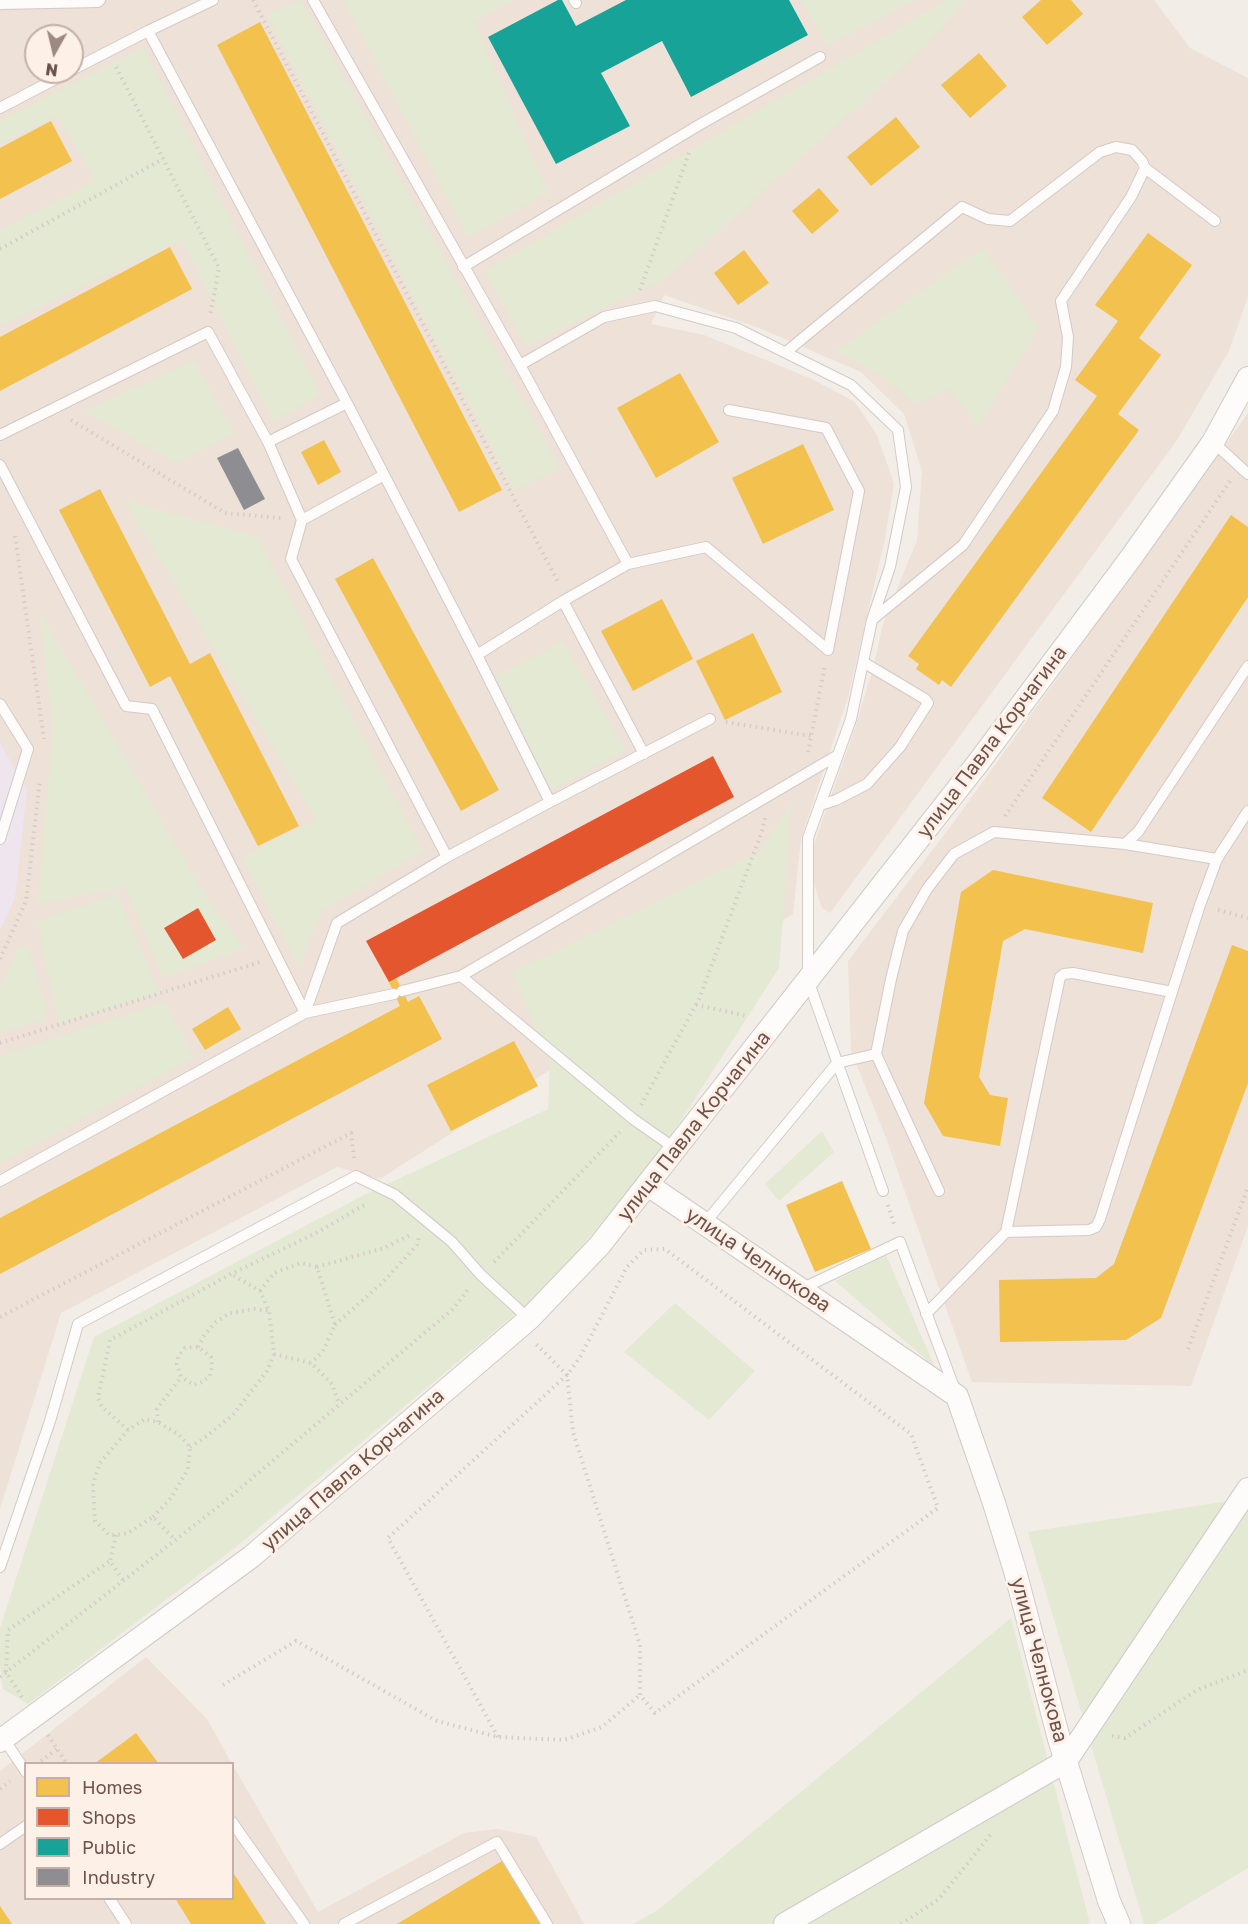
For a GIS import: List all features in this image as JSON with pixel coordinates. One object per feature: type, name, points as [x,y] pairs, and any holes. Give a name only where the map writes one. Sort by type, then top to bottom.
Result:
[{"type":"street","name":"улица Павла Корчагина","points":[[2,1740],[250,1557],[524,1323],[599,1246],[978,763],[1130,559],[1213,442],[1248,378]]},
{"type":"street","name":"улица Челнокова","points":[[648,1185],[957,1396],[1015,1571],[1066,1761],[1109,1902],[1119,1924]]},
{"type":"street","points":[[785,1924],[1066,1761],[1248,1489]]},
{"type":"lane","points":[[0,4],[98,2],[100,0]]},
{"type":"lane","points":[[84,64],[213,0]]},
{"type":"lane","points":[[313,0],[520,365],[628,564]]},
{"type":"lane","points":[[148,31],[347,403],[550,802]]},
{"type":"lane","points":[[463,267],[699,125],[820,57]]},
{"type":"lane","points":[[0,108],[45,84]]},
{"type":"lane","points":[[786,352],[962,207],[988,219],[1010,221],[1100,152],[1116,147],[1132,150],[1145,168],[1215,220]]},
{"type":"lane","points":[[872,620],[963,545],[1053,411],[1066,367],[1068,337],[1061,301],[1131,197],[1145,168]]},
{"type":"lane","points":[[520,365],[604,317],[655,306],[736,328],[851,385],[898,430],[906,487],[890,567],[872,620],[851,719],[808,838],[808,980],[883,1191]]},
{"type":"lane","points":[[0,435],[208,332],[268,442],[302,520],[291,559],[447,857]]},
{"type":"lane","points":[[268,442],[347,403]]},
{"type":"lane","points":[[477,655],[628,564],[706,547],[828,650],[859,491],[826,428],[729,410]]},
{"type":"lane","points":[[1213,442],[1244,470]]},
{"type":"lane","points":[[0,465],[3,481],[126,706],[152,709],[305,1013]]},
{"type":"lane","points":[[302,520],[384,475]]},
{"type":"lane","points":[[565,600],[644,754]]},
{"type":"lane","points":[[820,805],[836,800],[867,784],[900,747],[928,703],[863,662]]},
{"type":"lane","points":[[1125,844],[1138,832],[1248,666]]},
{"type":"lane","points":[[0,704],[28,749],[0,839]]},
{"type":"lane","points":[[305,1013],[337,923],[447,857],[710,719]]},
{"type":"lane","points":[[0,1181],[305,1013],[461,976],[838,755]]},
{"type":"lane","points":[[1006,1232],[1089,1230],[1096,1227],[1200,905],[1217,859],[1248,811]]},
{"type":"lane","points":[[939,1191],[876,1054],[903,932],[927,889],[954,854],[994,832],[1125,844],[1217,859]]},
{"type":"lane","points":[[926,1314],[1006,1232],[1060,977],[1073,973],[1173,992]]},
{"type":"lane","points":[[461,976],[633,1119],[676,1149]]},
{"type":"lane","points":[[705,1223],[837,1063],[876,1054]]},
{"type":"lane","points":[[0,1567],[50,1421],[78,1324],[356,1176],[395,1195],[452,1242],[524,1323]]},
{"type":"lane","points":[[801,1289],[900,1242]]},
{"type":"lane","name":"улица Челнокова","points":[[900,1242],[957,1396]]},
{"type":"lane","points":[[2,1740],[24,1769]]},
{"type":"lane","points":[[234,1825],[304,1924]]},
{"type":"lane","points":[[0,1844],[24,1827]]},
{"type":"lane","points":[[344,1924],[497,1842],[547,1924]]},
{"type":"lane","points":[[110,1900],[126,1924]]},
{"type":"path","points":[[253,0],[565,600]]},
{"type":"path","points":[[108,52],[219,268],[208,332]]},
{"type":"path","points":[[632,311],[699,125]]},
{"type":"path","points":[[0,249],[163,159]]},
{"type":"path","points":[[53,409],[225,513],[302,520]]},
{"type":"path","points":[[994,832],[1244,470]]},
{"type":"path","points":[[803,775],[828,650]]},
{"type":"path","points":[[710,719],[811,736]]},
{"type":"path","points":[[0,1677],[219,1506],[453,1309],[481,1275],[633,1119],[696,1005],[762,831],[771,795]]},
{"type":"path","points":[[1200,905],[1248,918]]},
{"type":"path","points":[[0,1043],[276,956]]},
{"type":"path","points":[[696,1005],[756,1018]]},
{"type":"path","points":[[0,1317],[351,1133],[356,1176]]},
{"type":"path","points":[[1188,1349],[1248,1187]]},
{"type":"path","points":[[883,1191],[900,1242]]},
{"type":"path","points":[[128,1430],[102,1407],[98,1398],[110,1340],[231,1274],[318,1232],[374,1199]]},
{"type":"path","points":[[260,1290],[274,1273],[301,1263],[317,1267],[384,1248],[420,1230],[417,1245],[383,1282],[335,1325],[323,1351],[311,1363]]},
{"type":"path","points":[[498,1737],[387,1538],[567,1375],[580,1357],[627,1267],[644,1250],[665,1249],[912,1434],[938,1508],[655,1713],[640,1695],[640,1645],[573,1432],[567,1375],[524,1323]]},
{"type":"path","points":[[317,1267],[335,1325]]},
{"type":"path","points":[[190,1447],[204,1439],[233,1415],[267,1371],[274,1354],[269,1311],[260,1290],[231,1274]]},
{"type":"path","points":[[198,1347],[205,1334],[216,1322],[230,1313],[269,1311]]},
{"type":"path","points":[[198,1347],[211,1357],[210,1376],[194,1385],[182,1377],[177,1364],[178,1357],[185,1348],[198,1347]]},
{"type":"path","points":[[274,1354],[311,1363],[332,1384],[339,1404]]},
{"type":"path","points":[[158,1422],[157,1409],[182,1377]]},
{"type":"path","points":[[145,1419],[158,1422],[179,1435],[190,1447],[188,1469],[171,1498],[153,1516],[128,1533],[110,1535],[95,1521],[93,1484],[100,1463],[128,1430],[145,1419]]},
{"type":"path","points":[[153,1516],[175,1540]]},
{"type":"path","points":[[6,1672],[8,1630],[110,1561],[116,1534]]},
{"type":"path","points":[[110,1561],[123,1580]]},
{"type":"path","points":[[223,1685],[296,1641],[437,1721],[498,1737],[564,1740],[602,1727],[640,1695]]},
{"type":"path","points":[[1102,1735],[1125,1738],[1197,1690],[1248,1670]]},
{"type":"path","points":[[34,1716],[66,1762]]},
{"type":"path","points":[[39,1762],[57,1749]]},
{"type":"shaded area","points":[[0,0],[1154,0],[1190,48],[1248,78],[1248,297],[1229,351],[1177,440],[830,913],[822,908],[815,887],[811,863],[814,844],[855,728],[883,624],[917,540],[922,471],[904,414],[861,372],[759,328],[664,295],[651,324],[704,335],[810,378],[855,402],[877,435],[894,484],[885,539],[848,697],[801,838],[793,914],[380,1179],[337,1167],[61,1313],[0,1509]]},
{"type":"shaded area","points":[[1248,413],[1248,1226],[1191,1386],[972,1382],[886,1138],[851,1051],[848,961],[956,819]]},
{"type":"shaded area","points":[[0,743],[27,790],[15,898],[0,930]]},
{"type":"shaded area","points":[[146,1657],[207,1719],[231,1762],[24,1762],[24,1900],[234,1900],[234,1767],[318,1912],[464,1833],[498,1829],[536,1837],[584,1924],[0,1924],[0,1771]]},
{"type":"green space","points":[[301,0],[560,468],[514,491],[266,14]]},
{"type":"green space","points":[[343,0],[515,0],[474,21],[548,193],[468,237]]},
{"type":"green space","points":[[801,0],[915,0],[827,46]]},
{"type":"green space","points":[[947,0],[965,0],[925,47],[665,279],[526,346],[484,271]]},
{"type":"green space","points":[[143,47],[320,395],[273,421],[182,240],[0,326],[0,230],[96,180],[57,116],[0,144],[0,121],[72,84],[84,84],[84,78]]},
{"type":"green space","points":[[983,248],[1039,328],[978,426],[950,390],[915,404],[881,375],[835,351]]},
{"type":"green space","points":[[194,361],[235,433],[177,463],[84,411]]},
{"type":"green space","points":[[124,500],[257,537],[423,851],[322,911],[299,967],[242,857],[317,820]]},
{"type":"green space","points":[[39,610],[202,890],[245,948],[163,978],[125,887],[37,904],[53,730]]},
{"type":"green space","points":[[563,642],[626,751],[551,790],[496,676]]},
{"type":"green space","points":[[792,801],[779,968],[655,1161],[544,1290],[236,1547],[28,1704],[3,1689],[0,1666],[0,1628],[94,1337],[362,1196],[548,1109],[550,1062],[512,972],[759,852]]},
{"type":"green space","points":[[117,894],[159,993],[59,1024],[37,922]]},
{"type":"green space","points":[[18,946],[28,948],[47,1011],[42,1021],[0,1032],[0,988]]},
{"type":"green space","points":[[165,1002],[194,1057],[0,1164],[0,1056]]},
{"type":"green space","points":[[822,1131],[834,1152],[779,1201],[765,1184]]},
{"type":"green space","points":[[886,1255],[935,1367],[835,1281]]},
{"type":"green space","points":[[675,1303],[755,1371],[709,1420],[624,1352]]},
{"type":"green space","points":[[1248,1498],[1248,1868],[1155,1924],[1144,1924],[1028,1532]]},
{"type":"green space","points":[[1011,1618],[1090,1924],[633,1924],[658,1910]]},
{"type":"building: Homes","points":[[1041,0],[1071,0],[1083,14],[1047,45],[1022,17]]},
{"type":"building: Homes","points":[[260,22],[502,490],[459,512],[217,45]]},
{"type":"building: Homes","points":[[979,53],[1007,86],[970,118],[941,85]]},
{"type":"building: Homes","points":[[896,117],[920,147],[871,186],[847,157]]},
{"type":"building: Homes","points":[[51,121],[72,161],[0,199],[0,148]]},
{"type":"building: Homes","points":[[819,188],[839,211],[812,234],[792,211]]},
{"type":"building: Homes","points":[[1148,233],[1192,265],[1139,338],[1161,355],[1118,414],[1139,430],[951,687],[942,680],[939,685],[916,669],[919,664],[908,656],[1097,396],[1075,380],[1118,321],[1095,305]]},
{"type":"building: Homes","points":[[170,247],[192,289],[0,391],[0,337]]},
{"type":"building: Homes","points":[[744,250],[769,283],[738,305],[714,273]]},
{"type":"building: Homes","points":[[680,373],[719,442],[656,478],[617,408]]},
{"type":"building: Homes","points":[[324,440],[341,472],[318,485],[301,452]]},
{"type":"building: Homes","points":[[803,444],[834,510],[763,544],[732,478]]},
{"type":"building: Homes","points":[[100,489],[190,664],[210,653],[299,826],[258,846],[170,676],[150,687],[59,510]]},
{"type":"building: Homes","points":[[1231,515],[1248,527],[1248,597],[1091,832],[1042,798]]},
{"type":"building: Homes","points":[[373,558],[499,790],[461,811],[335,579]]},
{"type":"building: Homes","points":[[662,599],[693,659],[633,691],[601,631]]},
{"type":"building: Homes","points":[[753,633],[782,692],[725,720],[696,661]]},
{"type":"building: Homes","points":[[993,870],[1153,903],[1143,953],[1025,929],[1003,941],[979,1077],[990,1095],[1008,1098],[1000,1146],[943,1136],[924,1103],[961,892]]},
{"type":"building: Homes","points":[[1232,945],[1248,951],[1248,1083],[1161,1318],[1126,1340],[1000,1342],[999,1280],[1096,1278],[1114,1264]]},
{"type":"building: Homes","points":[[396,978],[408,1002],[419,996],[442,1039],[0,1274],[0,1218],[400,1006],[389,982]]},
{"type":"building: Homes","points":[[228,1007],[241,1029],[205,1050],[192,1029]]},
{"type":"building: Homes","points":[[514,1041],[538,1086],[451,1131],[427,1085]]},
{"type":"building: Homes","points":[[842,1181],[871,1249],[815,1272],[786,1205]]},
{"type":"building: Homes","points":[[136,1733],[158,1762],[97,1762]]},
{"type":"building: Homes","points":[[502,1861],[541,1924],[397,1924]]},
{"type":"building: Homes","points":[[234,1874],[266,1924],[191,1924],[176,1900],[234,1900]]},
{"type":"building: Homes","points":[[0,1906],[12,1924],[0,1924]]},
{"type":"building: Shops","points":[[713,756],[734,797],[389,982],[366,941]]},
{"type":"building: Shops","points":[[198,908],[216,940],[183,959],[164,928]]},
{"type":"building: Public","points":[[562,0],[576,26],[626,0],[789,0],[808,35],[691,97],[662,41],[601,73],[630,126],[556,164],[488,37]]},
{"type":"building: Industry","points":[[238,448],[265,499],[244,510],[217,458]]}]
